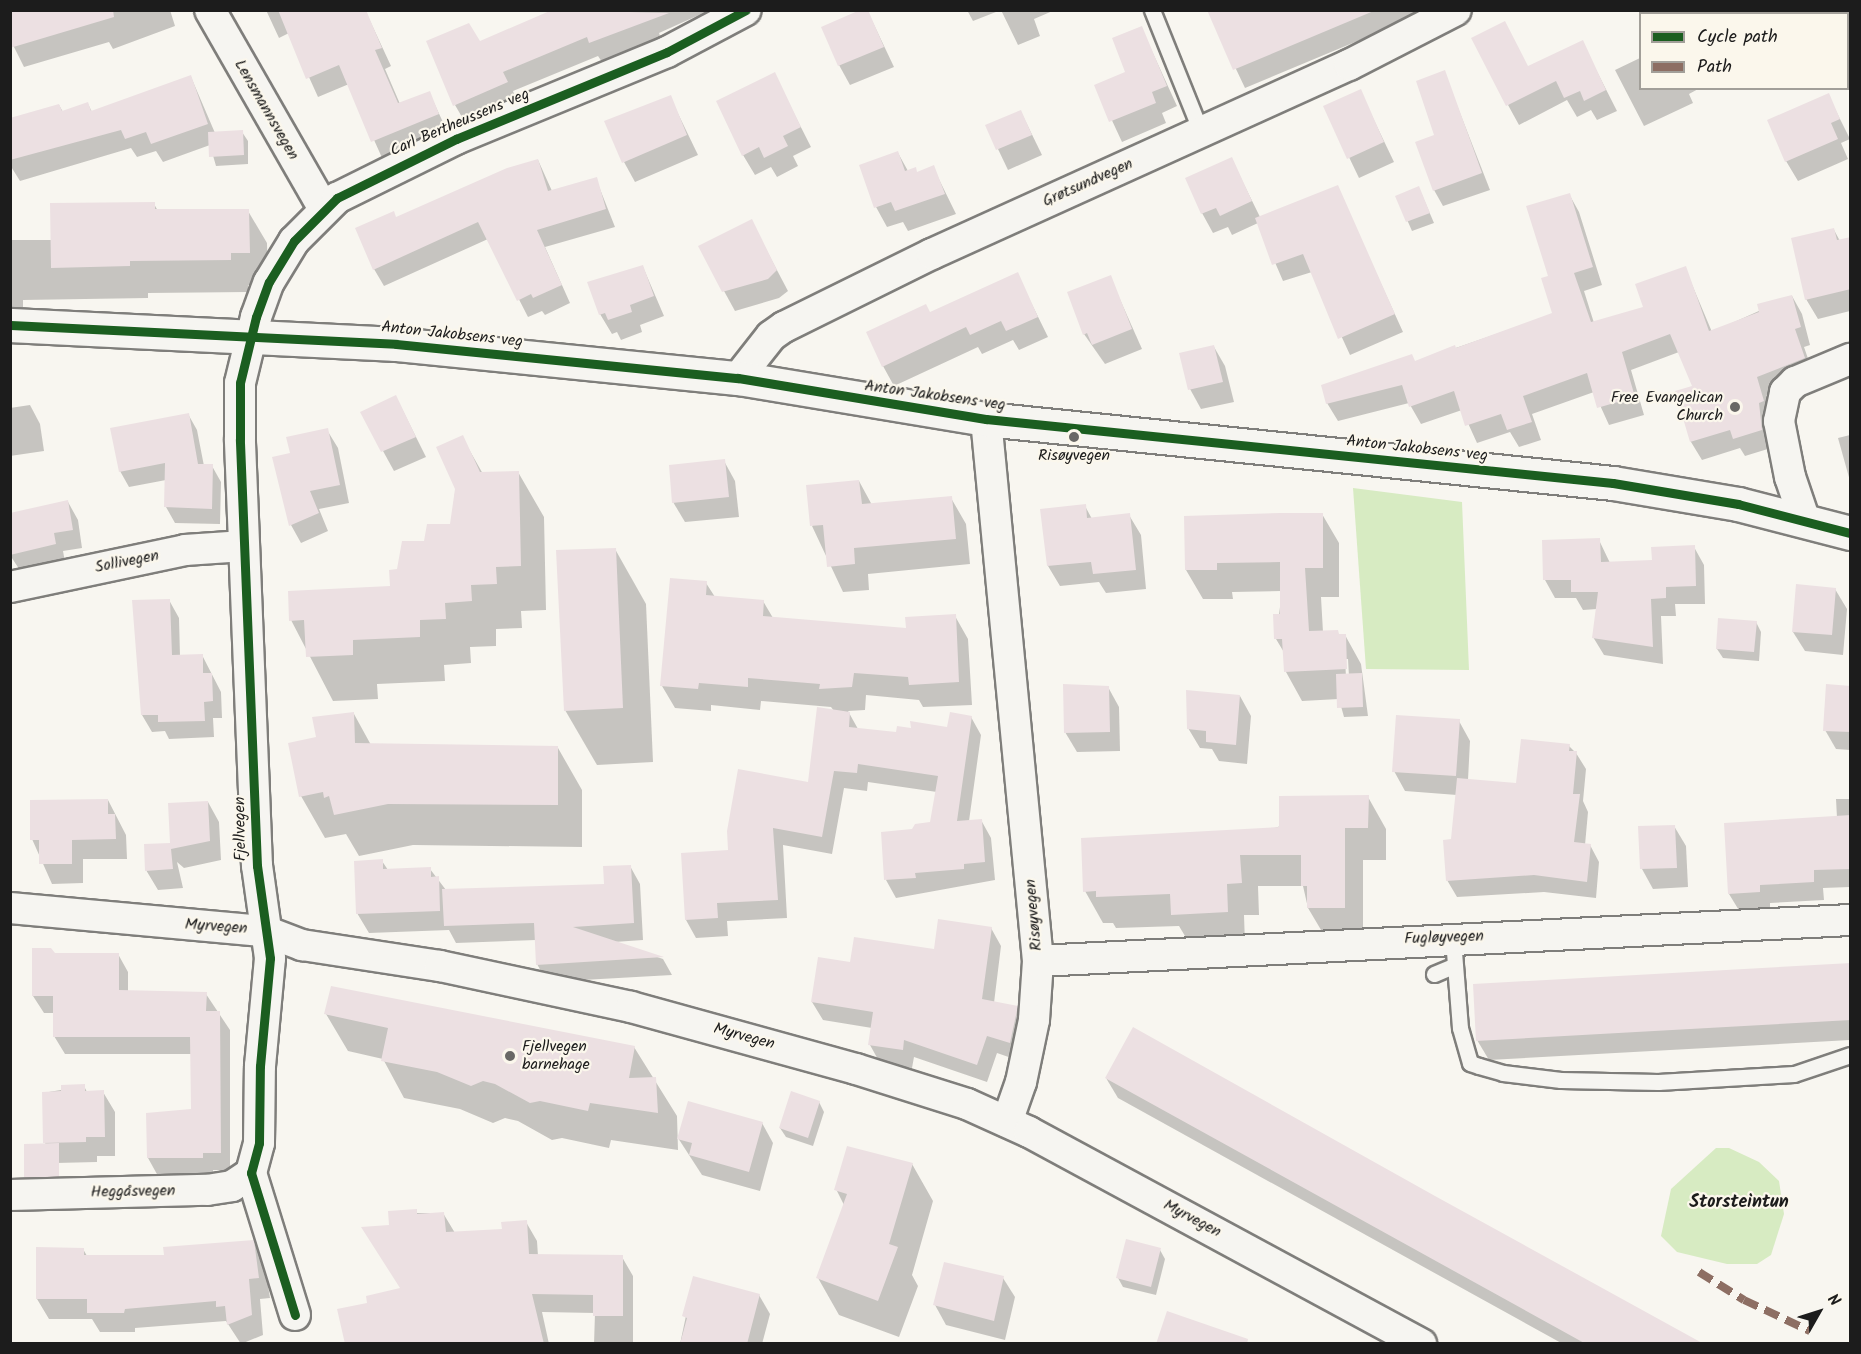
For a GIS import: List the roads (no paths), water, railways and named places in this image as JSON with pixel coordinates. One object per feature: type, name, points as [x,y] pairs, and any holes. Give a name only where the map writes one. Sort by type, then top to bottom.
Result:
[{"type":"street","name":"Lensmannsvegen","points":[[210,10],[324,209]]},
{"type":"street","name":"Carl Bertheussens veg","points":[[250,334],[280,262],[294,241],[337,198],[404,163],[667,52],[746,10]]},
{"type":"street","name":"Grøtsundvegen","points":[[738,378],[771,336],[784,327],[932,254],[1349,65],[1456,10]]},
{"type":"street","name":"Anton Jakobsens veg","points":[[10,325],[250,334],[396,344],[738,378],[986,419],[1594,481],[1738,504],[1851,533]]},
{"type":"street","name":"Fjellvegen","points":[[250,334],[240,400],[244,546],[257,866],[270,958],[261,1055],[259,1143],[251,1173]]},
{"type":"street","points":[[1805,521],[1790,477],[1779,422],[1785,392],[1804,377],[1851,359]]},
{"type":"street","name":"Risøyvegen","points":[[986,419],[1038,961],[1034,1020],[1021,1082],[1007,1122]]},
{"type":"street","name":"Sollivegen","points":[[10,587],[185,550],[244,546]]},
{"type":"street","name":"Myrvegen","points":[[10,908],[265,931],[302,945],[440,966],[631,1007],[856,1069],[967,1104],[1007,1122],[1421,1344]]},
{"type":"street","name":"Fugløyvegen","points":[[1038,961],[1453,952],[1851,920]]},
{"type":"street","points":[[251,1173],[296,1315]]},
{"type":"street","name":"Heggåsvegen","points":[[10,1195],[207,1190],[232,1186],[251,1173]]},
{"type":"lane","points":[[1152,10],[1201,132]]},
{"type":"lane","points":[[1434,974],[1453,952]]},
{"type":"lane","points":[[1453,952],[1460,1028],[1470,1063],[1503,1073],[1561,1080],[1658,1082],[1794,1074],[1851,1055]]},
{"type":"place","name":"Free Evangelican Church","points":[[1735,407]]},
{"type":"place","name":"Risøyvegen","points":[[1074,437]]},
{"type":"place","name":"Fjellvegen barnehage","points":[[510,1056]]},
{"type":"district","name":"Storsteintun","points":[[1739,1203]]}]
